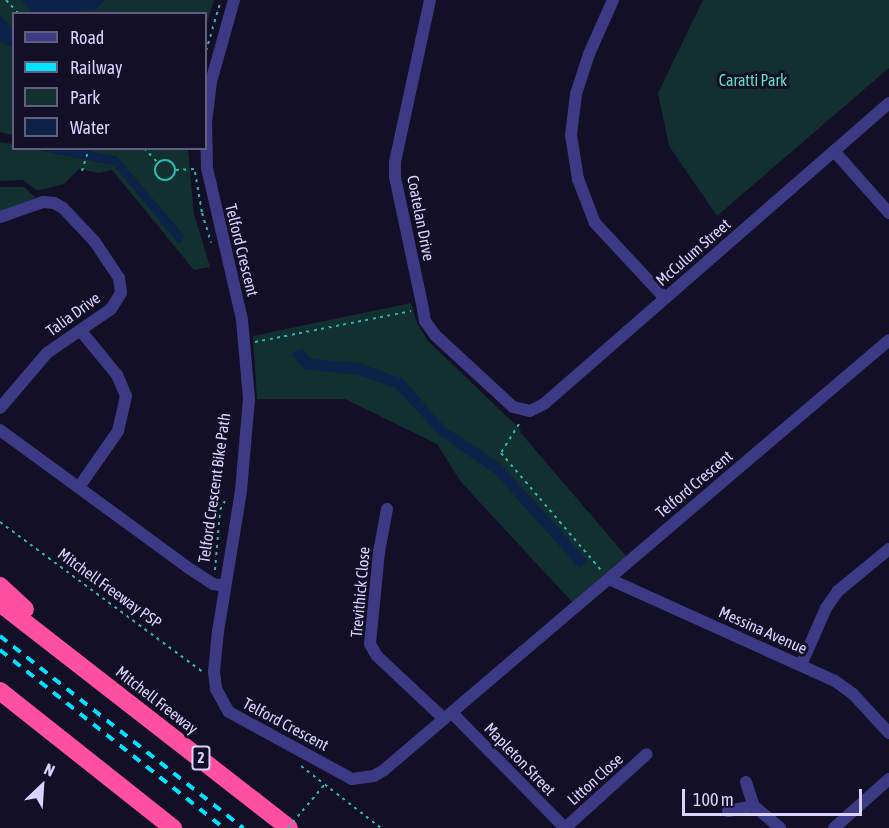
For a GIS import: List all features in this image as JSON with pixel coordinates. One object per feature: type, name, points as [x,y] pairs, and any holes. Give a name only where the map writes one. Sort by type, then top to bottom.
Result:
[{"type":"highway","points":[[0,586],[112,690]]},
{"type":"highway","name":"Mitchell Freeway","points":[[0,603],[289,828]]},
{"type":"highway","points":[[0,691],[172,828]]},
{"type":"street","name":"Telford Crescent","points":[[207,115],[211,82],[234,0]]},
{"type":"street","name":"Coatelan Drive","points":[[430,0],[395,162],[395,177],[426,321],[435,335],[513,407]]},
{"type":"street","points":[[613,0],[589,54],[576,93],[571,135],[578,179],[595,223],[664,298]]},
{"type":"street","name":"McCulum Street","points":[[513,407],[530,411],[544,404],[889,103]]},
{"type":"street","name":"Telford Crescent","points":[[207,150],[207,168],[245,344],[249,399],[248,435],[219,585],[214,672],[216,689],[229,712],[352,778],[363,779],[384,770],[889,340]]},
{"type":"street","points":[[834,151],[889,213]]},
{"type":"street","name":"Talia Drive","points":[[0,217],[42,202],[54,203],[63,208],[95,242],[119,278],[121,294],[111,309],[47,353],[0,408]]},
{"type":"street","points":[[78,487],[118,431],[126,396],[117,375],[80,330]]},
{"type":"street","points":[[0,429],[78,487],[219,585]]},
{"type":"street","name":"Trevithick Close","points":[[387,509],[379,552],[370,645],[377,656],[448,716]]},
{"type":"street","points":[[801,665],[826,608],[838,591],[889,549]]},
{"type":"street","name":"Messina Avenue","points":[[609,579],[835,681],[853,694],[889,733]]},
{"type":"street","name":"Mapleton Street","points":[[448,716],[565,828]]},
{"type":"street","name":"Litton Close","points":[[565,828],[647,754]]},
{"type":"street","points":[[834,828],[889,779]]},
{"type":"street","points":[[746,782],[754,806],[780,828]]},
{"type":"street","points":[[728,811],[754,806]]},
{"type":"path","points":[[6,0],[17,12]]},
{"type":"path","points":[[207,47],[220,0]]},
{"type":"path","points":[[82,171],[88,150]]},
{"type":"path","points":[[146,150],[157,162]]},
{"type":"path","points":[[165,159],[173,162],[176,170],[173,177],[165,180],[158,177],[154,170],[157,162],[165,159]]},
{"type":"path","points":[[176,170],[195,168],[202,213],[211,244]]},
{"type":"path","points":[[245,344],[423,309]]},
{"type":"path","points":[[519,424],[501,453],[609,579]]},
{"type":"path","name":"Telford Crescent Bike Path","points":[[219,585],[220,510],[230,490]]},
{"type":"path","name":"Mitchell Freeway PSP","points":[[0,522],[205,674]]},
{"type":"path","points":[[289,828],[325,784]]},
{"type":"path","points":[[351,805],[381,828]]},
{"type":"green space","points":[[0,0],[214,0],[207,23],[207,12],[12,12],[12,135],[0,132]]},
{"type":"green space","name":"Caratti Park","points":[[703,0],[889,0],[889,68],[717,216],[669,146],[658,93]]},
{"type":"green space","points":[[0,142],[12,144],[12,150],[39,150],[114,165],[179,243],[184,236],[117,157],[84,150],[188,150],[194,214],[210,267],[194,270],[112,170],[99,173],[79,169],[64,184],[36,190],[23,180],[0,181]]},
{"type":"green space","points":[[0,187],[24,187],[36,198],[0,211]]},
{"type":"green space","points":[[411,303],[417,323],[428,341],[521,430],[520,432],[626,556],[572,602],[461,482],[437,444],[345,399],[257,399],[253,336]]},
{"type":"water","points":[[21,0],[105,0],[96,9],[74,12],[31,12]]},
{"type":"water","points":[[0,15],[12,28],[12,47],[0,41]]},
{"type":"water","points":[[39,150],[84,150],[117,157],[185,237],[179,244],[114,165]]},
{"type":"water","points":[[302,348],[311,359],[359,363],[403,379],[445,427],[500,463],[588,561],[579,568],[495,474],[439,435],[396,388],[358,375],[304,369],[291,354]]},
{"type":"railway","points":[[0,636],[243,828]]},
{"type":"railway","points":[[0,650],[224,828]]}]
